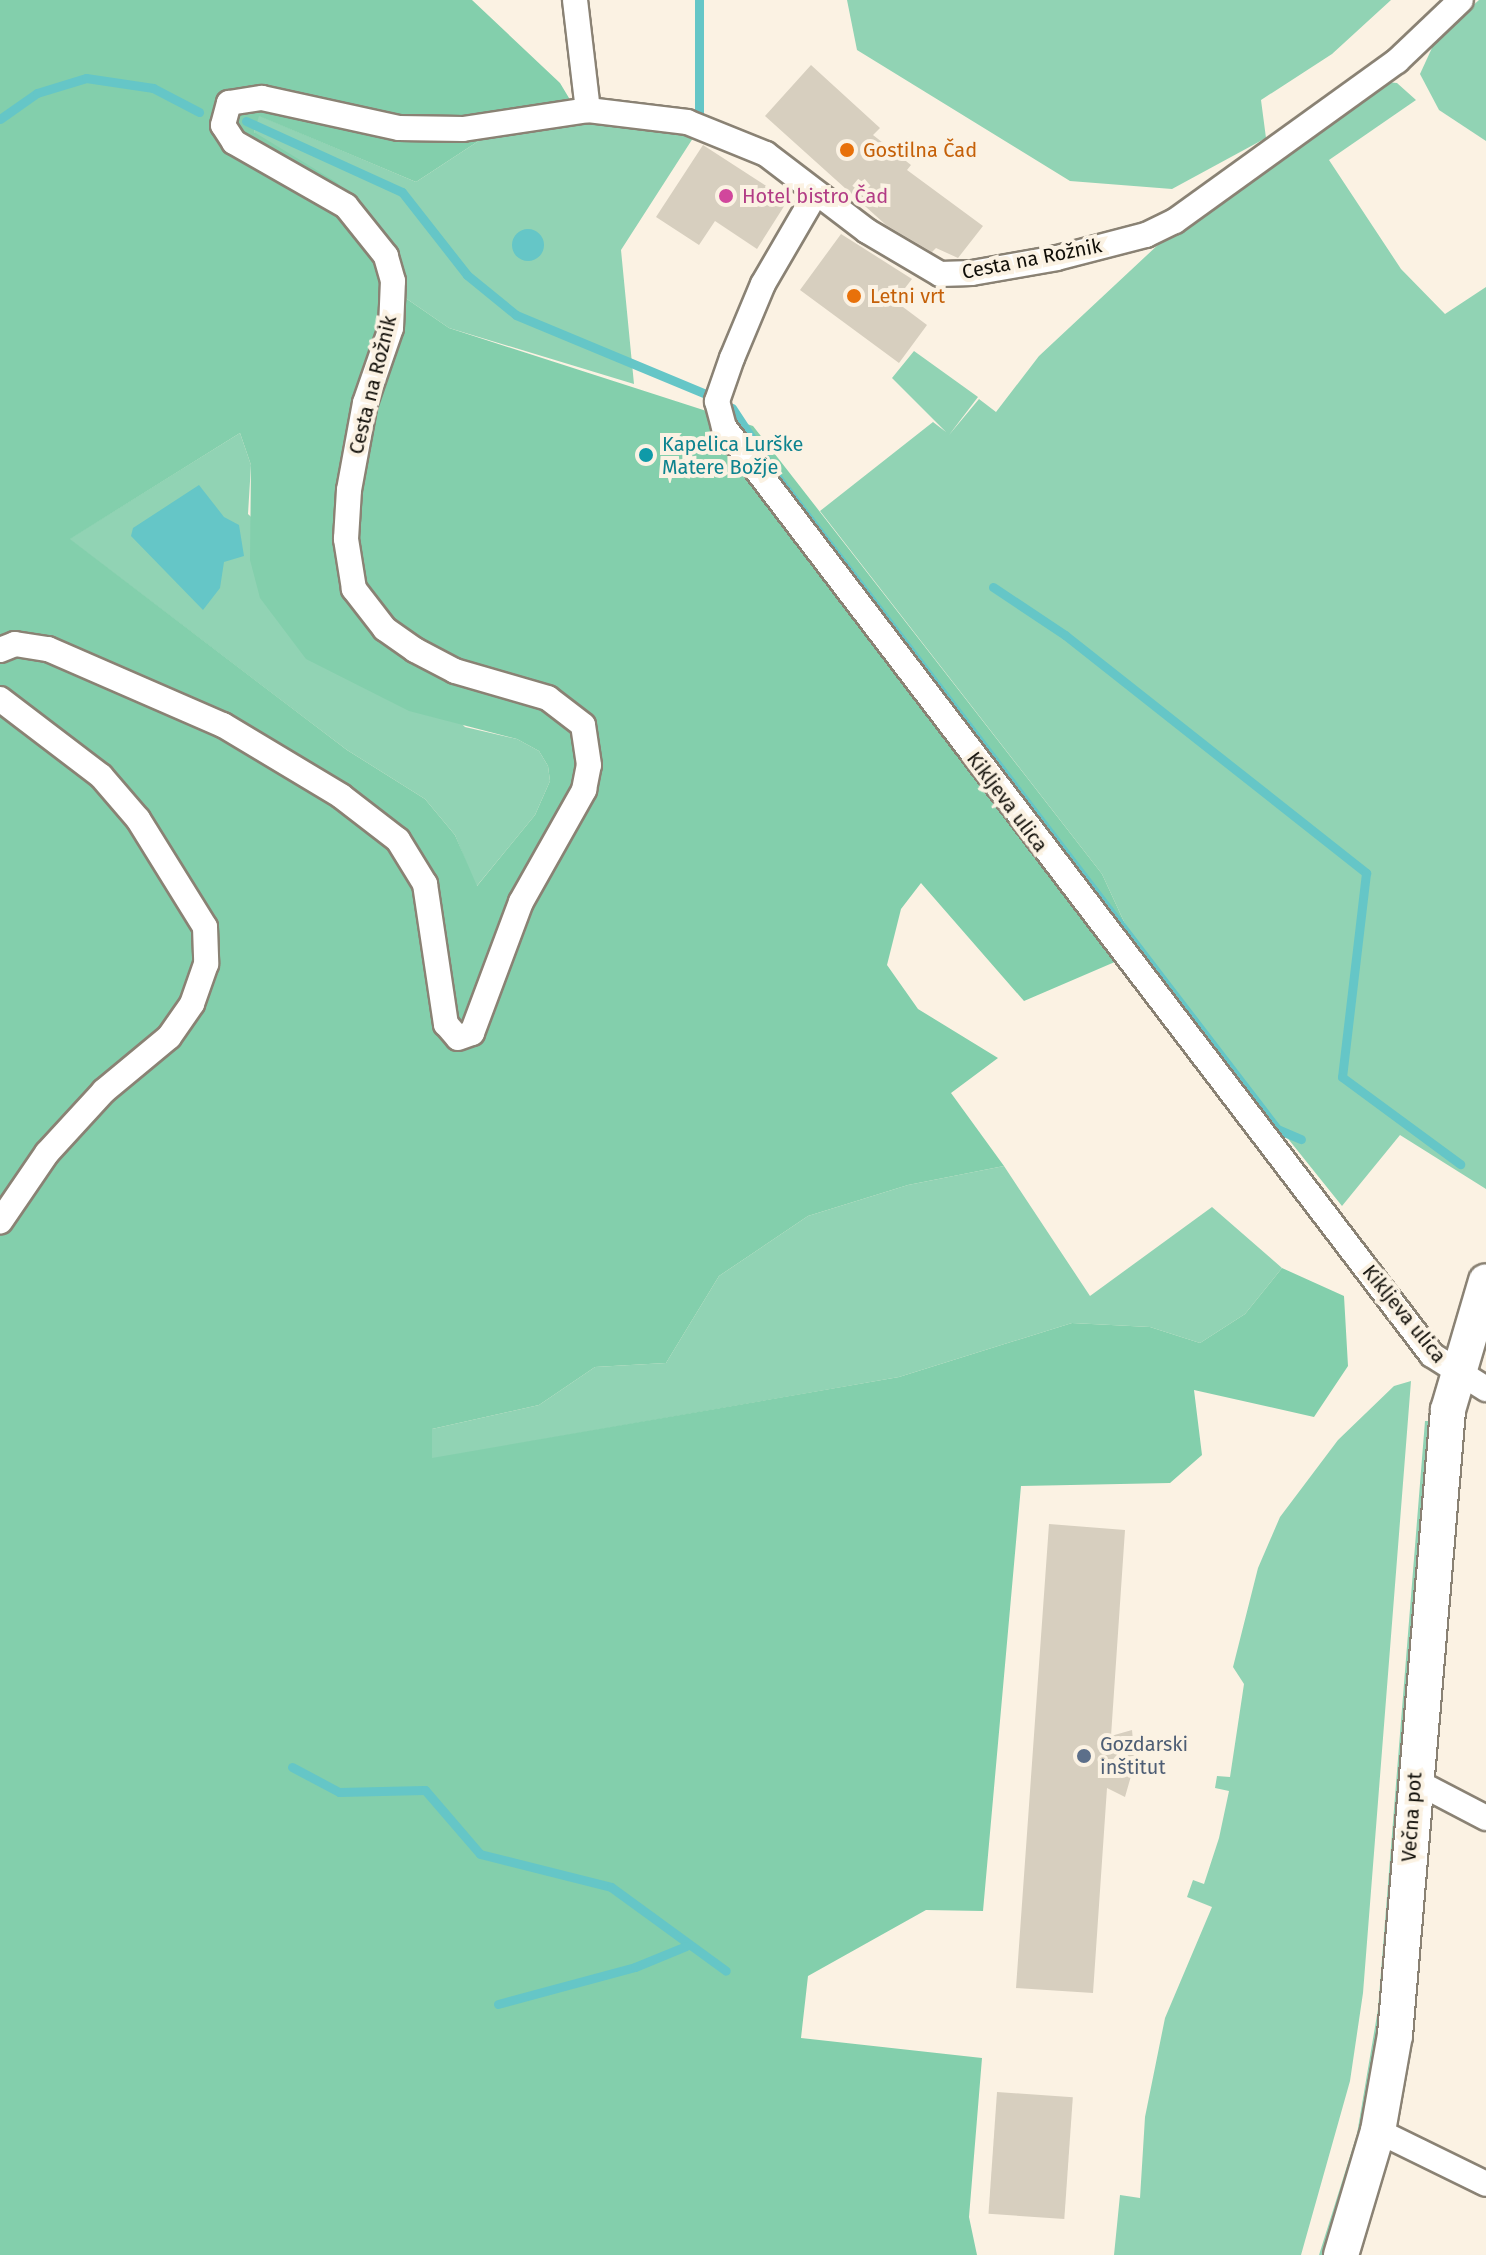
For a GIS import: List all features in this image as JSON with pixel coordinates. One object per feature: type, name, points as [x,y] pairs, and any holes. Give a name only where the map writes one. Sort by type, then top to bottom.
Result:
[{"type":"main road","name":"Večna pot","points":[[1341,2255],[1378,2131],[1395,2035],[1415,1781],[1456,1374],[1486,1281]]},
{"type":"street","points":[[575,0],[588,110]]},
{"type":"street","name":"Cesta na Rožnik","points":[[0,650],[15,644],[48,649],[223,725],[341,796],[398,840],[425,884],[446,1024],[458,1038],[472,1033],[521,902],[574,817],[589,765],[585,735],[568,709],[455,671],[415,650],[364,608],[348,566],[349,490],[365,403],[391,328],[393,281],[377,243],[346,206],[234,142],[223,112],[229,103],[262,98],[399,128],[463,129],[588,110],[669,119],[724,134],[766,154],[816,193],[940,274],[1057,258],[1146,235],[1315,123],[1397,61],[1461,0]]},
{"type":"street","name":"Kikljeva ulica","points":[[816,193],[763,284],[732,358],[717,401],[724,427],[1212,1073],[1432,1355],[1456,1374],[1486,1389]]},
{"type":"street","points":[[0,699],[101,776],[138,819],[205,927],[206,964],[192,1004],[169,1037],[104,1091],[47,1153],[0,1222]]},
{"type":"street","points":[[1415,1781],[1486,1818]]},
{"type":"street","points":[[1378,2131],[1486,2184]]},
{"type":"green space","points":[[0,0],[472,0],[560,83],[584,123],[506,123],[416,182],[259,116],[254,132],[336,182],[370,213],[394,253],[404,297],[449,328],[753,426],[1102,874],[1138,952],[1024,1001],[921,883],[901,909],[887,965],[918,1009],[998,1058],[951,1093],[1004,1166],[908,1185],[808,1216],[719,1276],[666,1363],[595,1367],[539,1405],[432,1429],[432,1458],[899,1377],[1072,1323],[1150,1327],[1200,1343],[1245,1314],[1282,1268],[1344,1296],[1348,1366],[1314,1417],[1194,1390],[1202,1455],[1170,1483],[1021,1486],[983,1911],[926,1910],[808,1976],[801,2038],[982,2058],[969,2217],[977,2255],[0,2255]],"holes":[[[240,433],[251,465],[250,560],[260,598],[306,659],[409,711],[517,739],[539,751],[548,766],[550,781],[535,815],[477,886],[455,835],[425,799],[347,750],[70,539]]]},
{"type":"green space","points":[[847,0],[1391,0],[1332,54],[1261,100],[1266,138],[1172,189],[1070,181],[857,50]]},
{"type":"green space","points":[[1479,0],[1486,0],[1486,141],[1439,110],[1420,74],[1437,37]]},
{"type":"green space","points":[[1387,82],[1397,83],[1416,100],[1329,160],[1401,269],[1445,314],[1486,287],[1486,1189],[1400,1135],[1342,1206],[1138,952],[1102,874],[820,511],[933,422],[946,432],[892,378],[914,351],[978,397],[949,435],[979,399],[996,412],[1039,356],[1161,242]]},
{"type":"green space","points":[[258,115],[416,182],[506,123],[584,123],[695,135],[621,250],[634,384],[449,328],[404,297],[254,132]]},
{"type":"green space","points":[[240,433],[251,465],[248,514],[465,727],[517,739],[539,751],[548,766],[550,781],[535,815],[476,887],[455,835],[425,799],[347,750],[69,539]]},
{"type":"green space","points":[[1004,1166],[1090,1296],[1212,1207],[1282,1268],[1245,1314],[1200,1343],[1150,1327],[1072,1323],[899,1377],[431,1459],[432,1429],[539,1405],[595,1367],[666,1363],[719,1276],[808,1216],[908,1185]]},
{"type":"green space","points":[[1411,1381],[1363,1993],[1350,2081],[1301,2255],[1114,2255],[1120,2195],[1140,2198],[1145,2117],[1165,2018],[1212,1907],[1187,1897],[1193,1880],[1204,1884],[1219,1838],[1229,1791],[1215,1788],[1217,1776],[1230,1777],[1244,1684],[1233,1667],[1258,1568],[1280,1517],[1338,1440],[1394,1386]]},
{"type":"green space","points":[[1425,1421],[1432,1421],[1389,1961],[1371,2100],[1326,2255],[1319,2255],[1357,2134],[1378,2009]]},
{"type":"water","points":[[528,229],[539,234],[544,245],[539,256],[528,261],[517,256],[512,245],[517,234]]},
{"type":"water","points":[[199,485],[224,517],[239,525],[244,556],[224,562],[220,588],[203,610],[131,536],[133,528]]},
{"type":"building","name":"Gostilna Čad","points":[[811,65],[880,128],[873,135],[911,165],[907,170],[983,226],[958,258],[936,248],[932,252],[886,225],[765,116]]},
{"type":"building","name":"Hotel bistro Čad","points":[[703,145],[788,200],[757,249],[715,221],[699,245],[656,217]]},
{"type":"building","name":"Letni vrt","points":[[841,234],[912,279],[895,301],[927,325],[899,363],[800,290]]},
{"type":"building","name":"Gozdarski inštitut","points":[[1049,1524],[1125,1530],[1111,1736],[1132,1730],[1135,1762],[1125,1797],[1107,1788],[1093,1993],[1016,1988]]},
{"type":"building","points":[[997,2092],[1073,2097],[1064,2219],[988,2214]]},
{"type":"waterway","points":[[699,0],[699,116]]},
{"type":"waterway","points":[[0,119],[37,93],[86,78],[153,88],[199,112]]},
{"type":"waterway","points":[[246,121],[402,192],[467,275],[516,315],[708,395]]},
{"type":"waterway","points":[[732,408],[780,481],[1277,1129],[1301,1139]]},
{"type":"waterway","points":[[993,587],[1065,635],[1366,873],[1342,1077],[1460,1164]]},
{"type":"waterway","points":[[292,1767],[339,1792],[425,1790],[480,1854],[611,1887],[726,1971]]},
{"type":"waterway","points":[[498,2004],[635,1967],[686,1946]]},
{"type":"place","name":"Gostilna Čad","points":[[847,150]]},
{"type":"place","name":"Hotel bistro Čad","points":[[726,196]]},
{"type":"place","name":"Letni vrt","points":[[854,296]]},
{"type":"place","name":"Kapelica Lurške Matere Božje","points":[[646,455]]},
{"type":"place","name":"Gozdarski inštitut","points":[[1084,1756]]}]
